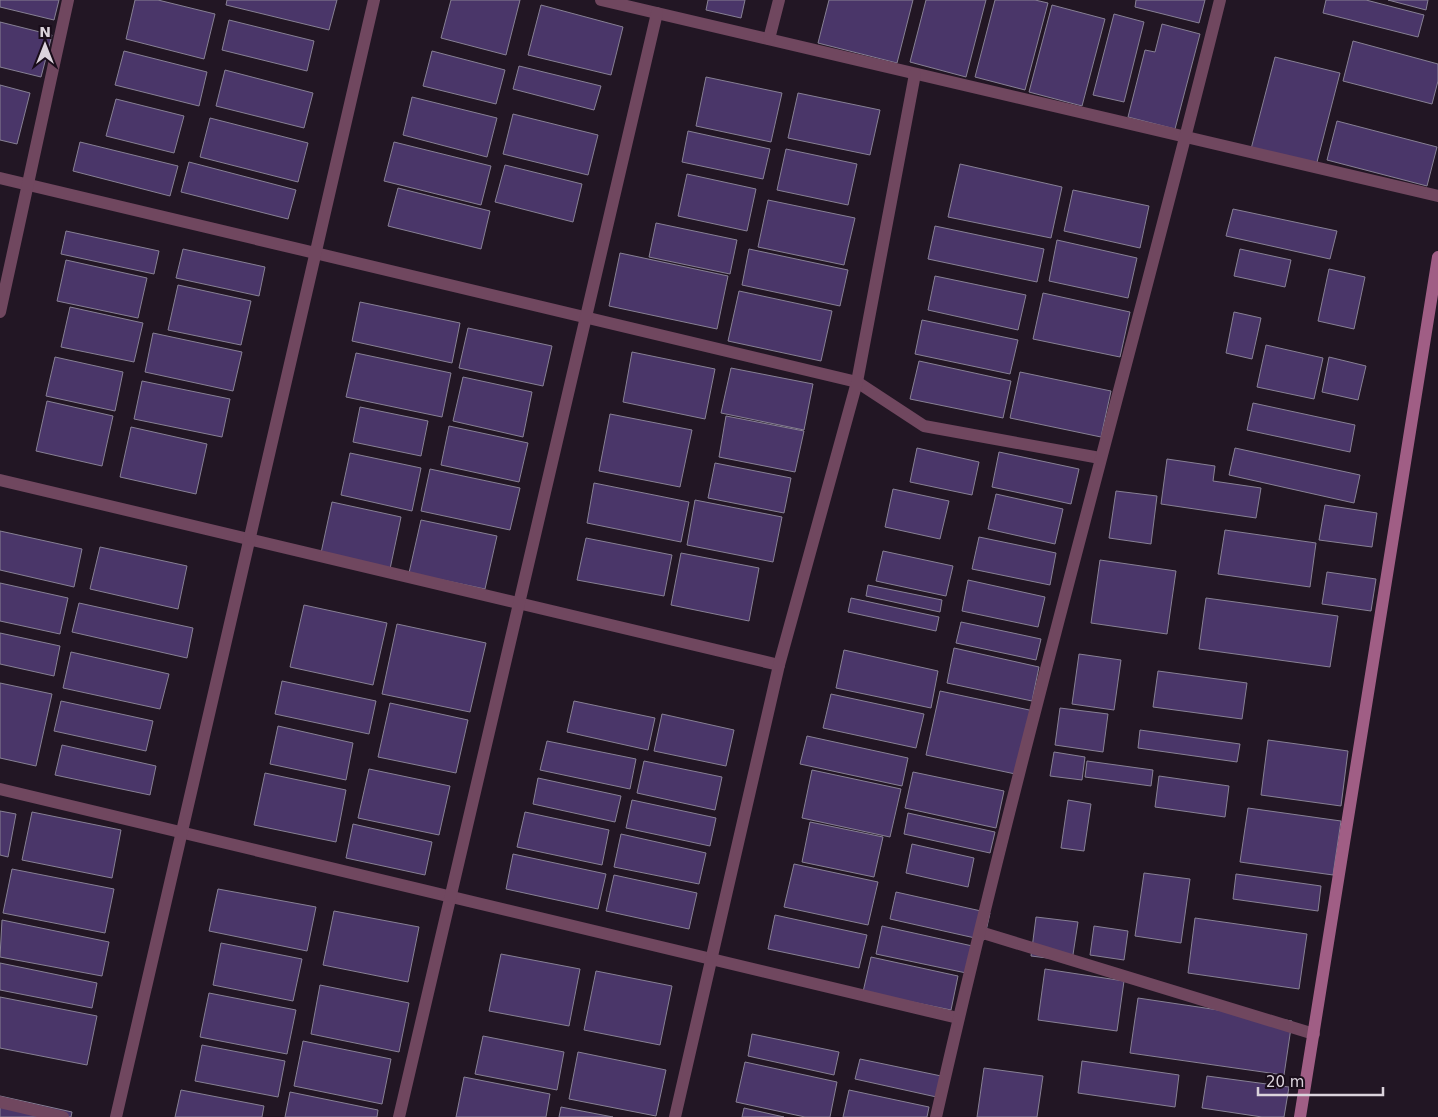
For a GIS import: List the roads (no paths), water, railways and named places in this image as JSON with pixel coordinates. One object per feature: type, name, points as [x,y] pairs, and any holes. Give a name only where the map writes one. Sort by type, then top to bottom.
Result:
[{"type":"street","points":[[0,312],[68,0]]},
{"type":"street","points":[[116,1117],[374,0]]},
{"type":"street","points":[[601,0],[1438,196]]},
{"type":"street","points":[[769,39],[779,0]]},
{"type":"street","points":[[936,1117],[958,1018],[1100,458],[1186,137],[1220,0]]},
{"type":"street","points":[[399,1117],[657,13]]},
{"type":"street","points":[[675,1117],[779,665],[857,382],[915,74]]},
{"type":"street","points":[[0,178],[857,382],[924,426],[1100,458]]},
{"type":"street","points":[[1300,1117],[1438,257]]},
{"type":"street","points":[[0,480],[779,665]]},
{"type":"street","points":[[0,789],[958,1018]]},
{"type":"street","points":[[980,932],[1314,1034]]},
{"type":"street","points":[[0,1102],[63,1117]]}]
